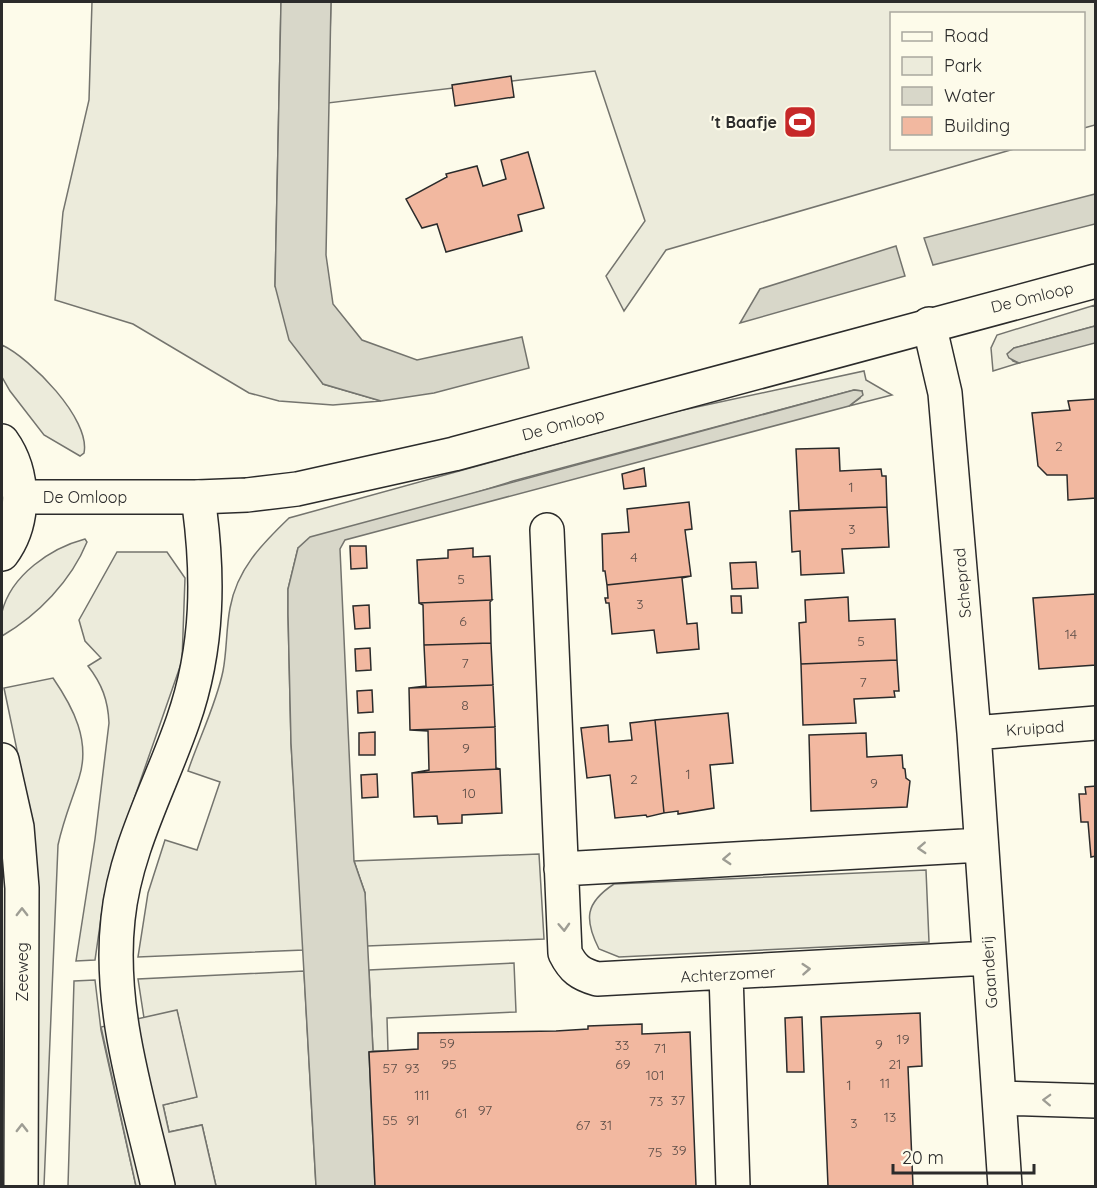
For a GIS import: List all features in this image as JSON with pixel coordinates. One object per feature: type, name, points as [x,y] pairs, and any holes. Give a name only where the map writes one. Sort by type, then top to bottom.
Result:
[{"type":"street","name":"De Omloop","points":[[20,497],[198,497],[247,495],[297,489],[454,454],[1095,281]]},
{"type":"street","name":"Scheprad","points":[[929,324],[945,393],[974,733],[981,845]]},
{"type":"street","points":[[2,441],[16,473],[20,497],[16,523],[2,554]]},
{"type":"street","points":[[158,1186],[124,1033],[114,971],[118,916],[130,861],[183,721],[195,681],[202,642],[205,546],[198,497]]},
{"type":"street","name":"Achterzomer","points":[[547,530],[565,952],[573,968],[583,975],[597,979],[726,974],[988,958]]},
{"type":"street","name":"Kruipad","points":[[974,733],[1095,723]]},
{"type":"street","name":"Zeeweg","points":[[2,760],[16,827],[22,888],[21,1186]]},
{"type":"street","points":[[561,868],[981,845]]},
{"type":"street","name":"Gaanderij","points":[[981,845],[1005,1186]]},
{"type":"street","points":[[726,974],[733,1186]]},
{"type":"street","points":[[999,1098],[1095,1101]]},
{"type":"green space","points":[[92,2],[281,2],[275,286],[323,384],[381,401],[333,405],[279,401],[249,393],[133,324],[55,300],[63,212],[89,100]]},
{"type":"green space","points":[[331,2],[1095,2],[1095,125],[1085,128],[1085,12],[890,12],[890,150],[1011,150],[666,250],[624,311],[606,276],[645,221],[595,71],[328,103]]},
{"type":"green space","points":[[1095,305],[1095,326],[1014,348],[1008,355],[1013,361],[1019,363],[993,371],[991,348],[997,335]]},
{"type":"green space","points":[[2,345],[28,363],[69,407],[84,439],[84,453],[80,456],[44,435],[10,391],[2,377]]},
{"type":"green space","points":[[864,371],[866,380],[892,395],[849,406],[860,398],[862,391],[854,390],[513,481],[298,548],[288,589],[288,614],[291,743],[304,950],[138,957],[148,893],[165,840],[197,850],[220,782],[188,771],[220,684],[233,594],[252,558],[289,518],[669,413]]},
{"type":"green space","points":[[85,539],[87,542],[72,570],[52,596],[28,618],[2,636],[2,612],[14,586],[23,575],[46,556]]},
{"type":"green space","points":[[117,552],[167,552],[185,578],[182,661],[118,845],[104,897],[95,960],[76,961],[95,839],[109,723],[103,693],[88,666],[101,658],[85,641],[79,620]]},
{"type":"green space","points":[[53,678],[78,725],[83,751],[79,778],[58,845],[44,1186],[31,1186],[32,822],[4,688]]},
{"type":"green space","points":[[2,823],[6,887],[2,1186]]},
{"type":"green space","points":[[539,854],[544,939],[367,946],[365,893],[354,861]]},
{"type":"green space","points":[[926,870],[929,942],[619,957],[599,949],[591,929],[590,912],[593,905],[604,891],[614,884]]},
{"type":"green space","points":[[514,963],[516,1012],[387,1018],[388,1051],[373,1051],[369,970]]},
{"type":"green space","points":[[304,971],[316,1186],[216,1186],[202,1125],[169,1132],[163,1105],[196,1097],[177,1011],[144,1018],[138,979]]},
{"type":"green space","points":[[95,980],[101,1030],[136,1186],[68,1186],[74,981]]},
{"type":"shaded area","points":[[177,1010],[197,1097],[163,1105],[169,1132],[202,1125],[216,1186],[136,1186],[101,1027]]},
{"type":"water","points":[[281,2],[331,2],[326,255],[333,304],[362,340],[417,360],[522,337],[529,368],[434,393],[381,401],[323,384],[289,340],[275,286]]},
{"type":"water","points":[[1095,194],[1095,224],[933,265],[924,238]]},
{"type":"water","points":[[896,246],[905,276],[740,323],[760,289]]},
{"type":"water","points":[[1095,326],[1095,343],[1019,363],[1009,358],[1007,354],[1014,348]]},
{"type":"water","points":[[854,390],[862,391],[863,395],[849,406],[345,540],[340,549],[354,861],[365,893],[373,1051],[369,1052],[375,1186],[316,1186],[291,743],[288,589],[298,548],[310,537]]},
{"type":"building","points":[[511,76],[514,97],[455,106],[452,85]]},
{"type":"building","points":[[528,152],[544,208],[518,215],[522,231],[446,252],[437,224],[422,228],[406,199],[447,177],[446,174],[477,166],[483,186],[506,179],[501,160]]},
{"type":"building","points":[[1096,399],[1096,498],[1068,500],[1067,475],[1047,475],[1038,466],[1032,413],[1070,410],[1068,401]]},
{"type":"building","points":[[839,448],[840,471],[881,469],[882,476],[886,476],[887,507],[799,510],[796,449]]},
{"type":"building","points":[[644,468],[646,486],[624,489],[622,474]]},
{"type":"building","points":[[689,502],[692,529],[685,530],[691,576],[607,585],[605,571],[603,571],[602,534],[629,532],[627,509]]},
{"type":"building","points":[[887,507],[889,547],[842,549],[844,573],[801,575],[800,551],[792,552],[790,511]]},
{"type":"building","points":[[350,546],[366,546],[367,568],[351,569]]},
{"type":"building","points":[[473,548],[473,557],[490,556],[492,600],[419,603],[417,560],[448,558],[448,550]]},
{"type":"building","points":[[756,562],[758,588],[732,589],[730,563]]},
{"type":"building","points":[[691,576],[682,578],[687,624],[697,623],[699,649],[657,653],[654,630],[612,634],[609,603],[606,603],[605,598],[608,598],[607,585]]},
{"type":"building","points":[[1096,594],[1096,665],[1039,669],[1033,598]]},
{"type":"building","points":[[731,596],[741,596],[742,613],[732,613]]},
{"type":"building","points":[[848,597],[849,621],[895,619],[897,660],[801,664],[799,623],[806,622],[805,600]]},
{"type":"building","points":[[492,600],[490,602],[491,643],[424,645],[423,605],[419,603]]},
{"type":"building","points":[[369,605],[370,628],[355,629],[353,606]]},
{"type":"building","points":[[491,643],[493,685],[409,688],[426,686],[424,645]]},
{"type":"building","points":[[370,648],[371,670],[356,671],[355,649]]},
{"type":"building","points":[[897,660],[899,691],[894,691],[895,697],[854,699],[856,723],[803,725],[801,664]]},
{"type":"building","points":[[493,685],[495,727],[410,730],[409,688]]},
{"type":"building","points":[[372,690],[373,712],[358,713],[357,691]]},
{"type":"building","points":[[728,713],[733,763],[710,765],[714,808],[678,814],[678,811],[664,813],[655,720]]},
{"type":"building","points":[[655,720],[664,813],[647,817],[646,815],[615,818],[610,775],[587,778],[581,728],[608,725],[609,742],[632,740],[630,723]]},
{"type":"building","points":[[495,727],[496,768],[500,769],[412,773],[429,770],[428,731],[410,730]]},
{"type":"building","points":[[375,732],[375,755],[359,755],[359,733]]},
{"type":"building","points":[[866,733],[867,757],[902,755],[906,778],[910,781],[907,807],[811,811],[809,735]]},
{"type":"building","points":[[500,769],[502,813],[462,815],[462,823],[438,824],[437,816],[414,817],[412,773]]},
{"type":"building","points":[[377,774],[378,797],[362,798],[361,775]]},
{"type":"building","points":[[1096,786],[1096,856],[1091,857],[1088,822],[1081,822],[1079,794],[1086,794],[1085,787]]},
{"type":"building","points":[[920,1013],[922,1066],[908,1067],[913,1186],[828,1186],[821,1017]]},
{"type":"building","points":[[802,1017],[804,1072],[787,1072],[785,1018]]},
{"type":"building","points":[[642,1024],[642,1034],[690,1032],[696,1186],[375,1186],[369,1052],[418,1049],[418,1033],[556,1031],[588,1029],[588,1026]]},
{"type":"place","name":"'t Baafje","points":[[800,122]]}]
